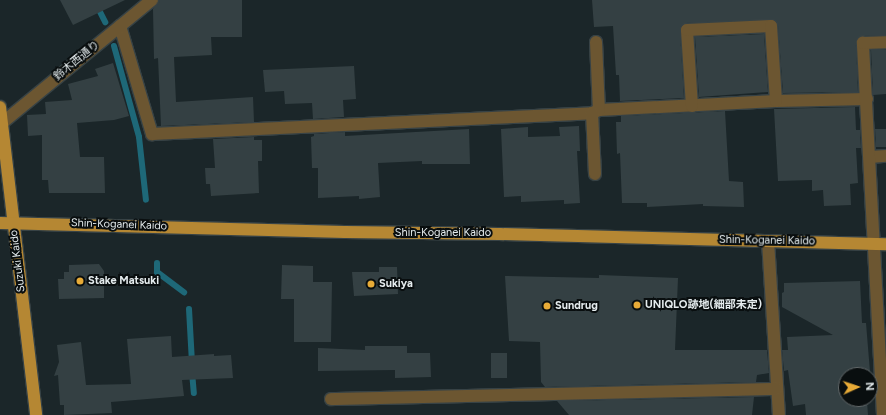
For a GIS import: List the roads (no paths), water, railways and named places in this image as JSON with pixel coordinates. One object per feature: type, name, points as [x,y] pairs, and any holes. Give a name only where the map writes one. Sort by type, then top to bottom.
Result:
[{"type":"main road","name":"Suzuki Kaido","points":[[0,107],[36,415]]},
{"type":"main road","name":"Shin-Koganei Kaido","points":[[0,223],[880,244]]},
{"type":"street","name":"鈴木西通り","points":[[2,123],[152,0]]},
{"type":"street","points":[[120,26],[152,134],[595,112],[776,101],[867,99]]},
{"type":"street","points":[[692,106],[687,30],[771,26],[776,101]]},
{"type":"street","points":[[595,174],[596,42]]},
{"type":"street","points":[[882,415],[884,383],[880,244],[870,157],[863,42],[886,42]]},
{"type":"street","points":[[870,157],[886,156]]},
{"type":"street","points":[[768,241],[779,415]]},
{"type":"street","points":[[331,399],[777,389]]},
{"type":"waterway","points":[[94,0],[105,22]]},
{"type":"waterway","points":[[114,46],[139,137],[146,200]]},
{"type":"waterway","points":[[157,263],[157,272],[184,292]]},
{"type":"waterway","points":[[189,309],[192,363]]},
{"type":"waterway","points":[[192,372],[194,393]]},
{"type":"place","name":"Stake Matsuki","points":[[80,281]]},
{"type":"place","name":"Sukiya","points":[[371,284]]},
{"type":"place","name":"UNIQLO跡地(細部未定)","points":[[637,305]]},
{"type":"place","name":"Sundrug","points":[[547,306]]}]
